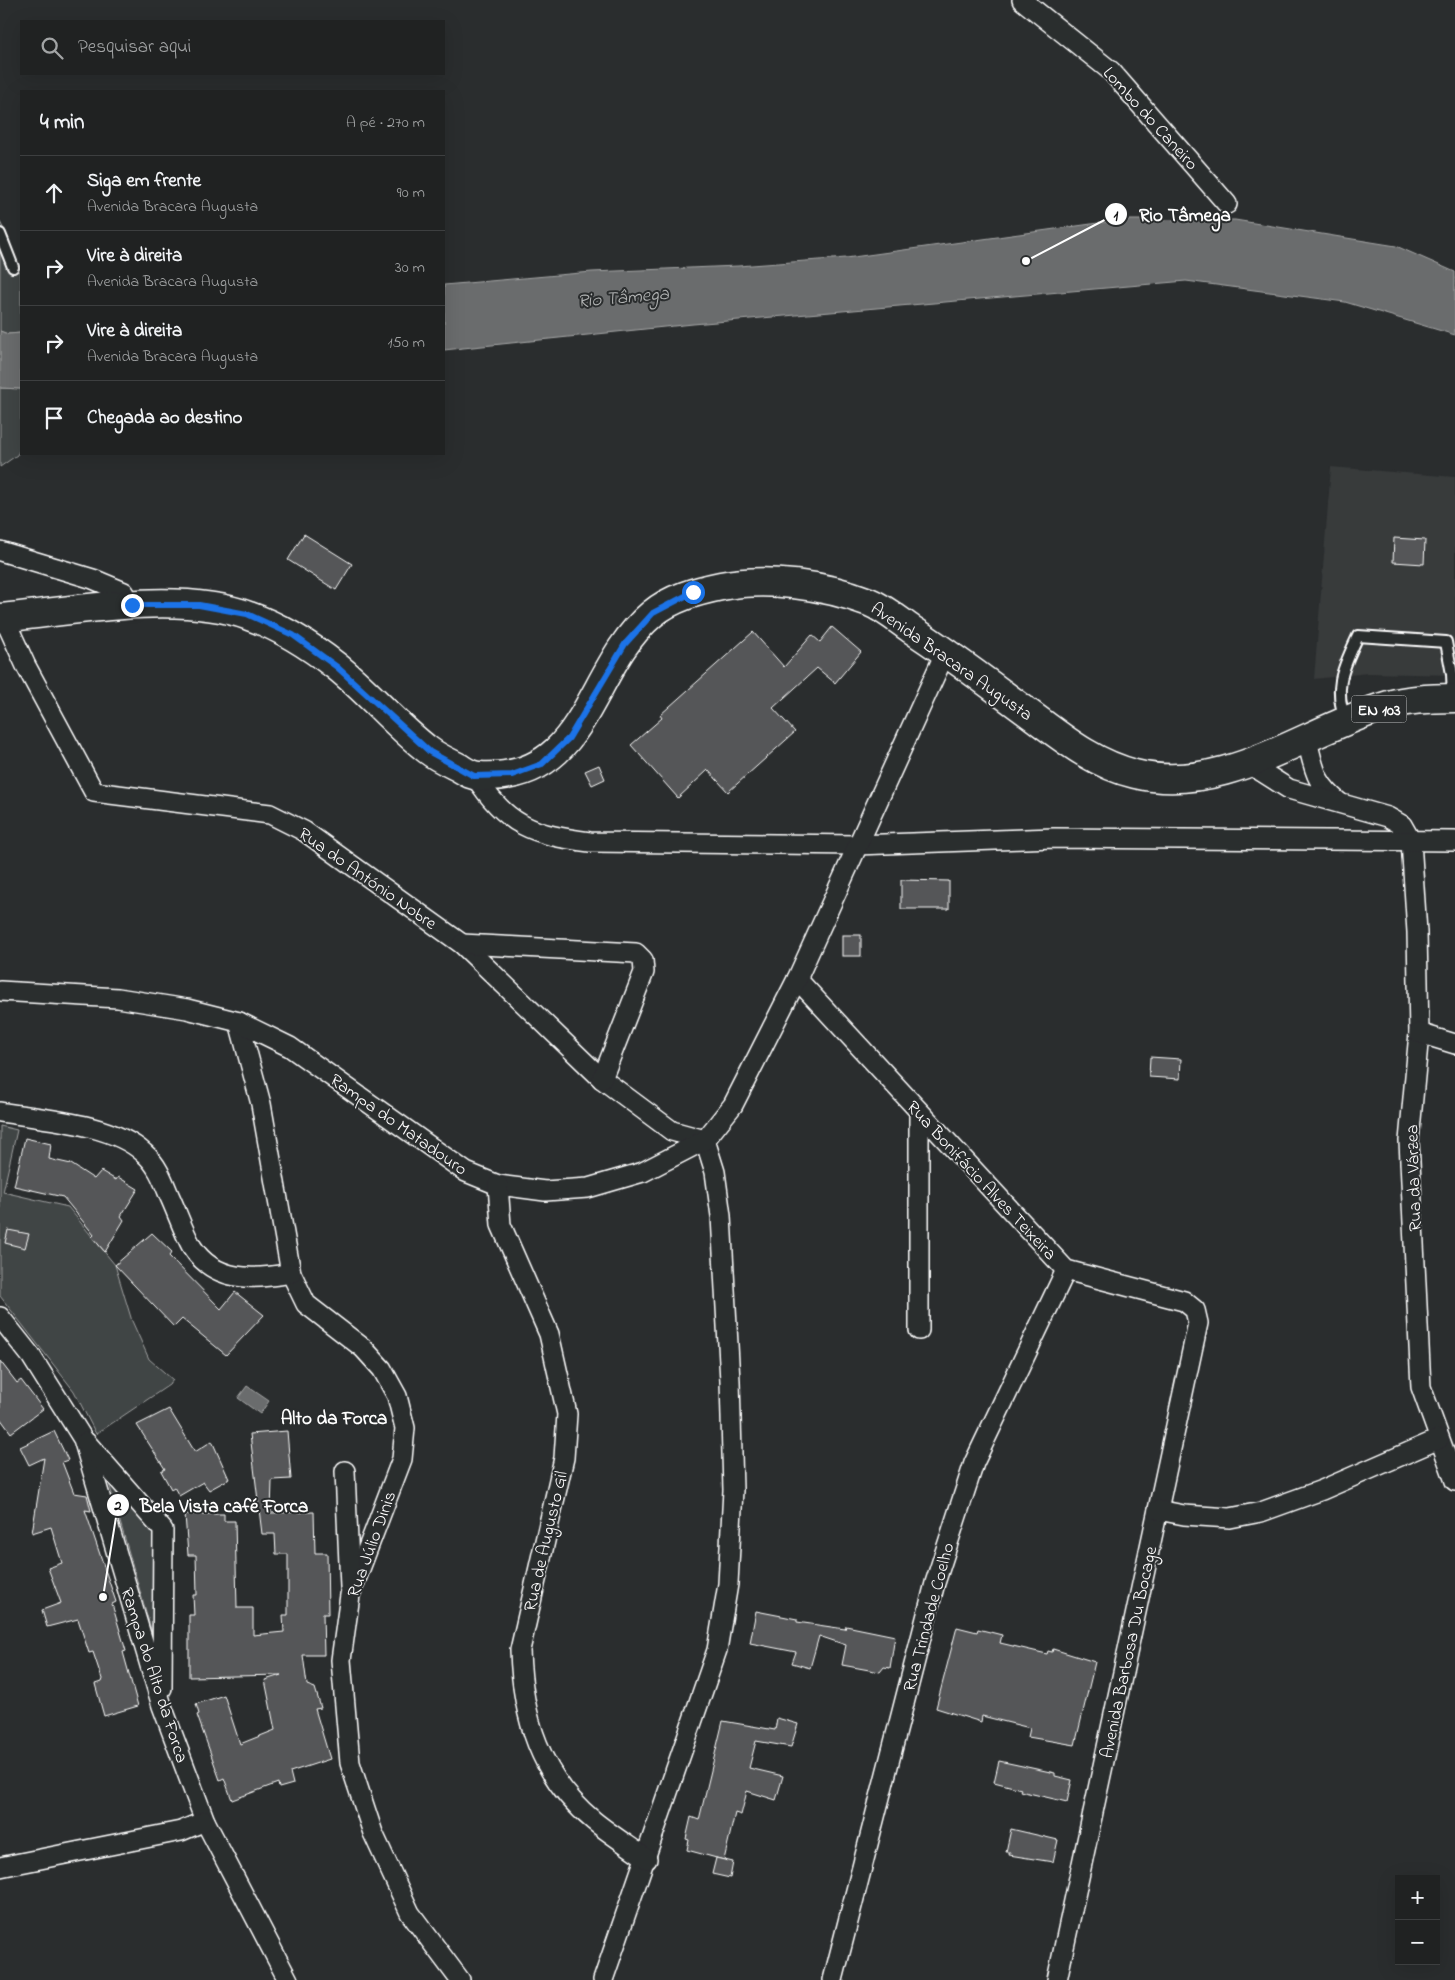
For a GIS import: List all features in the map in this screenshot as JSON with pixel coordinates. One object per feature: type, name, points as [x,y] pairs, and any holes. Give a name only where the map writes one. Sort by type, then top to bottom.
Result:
[{"type":"main road","name":"Avenida Bracara Augusta","points":[[474,776],[512,775],[542,764],[569,738],[625,644],[653,613],[693,592],[732,584],[786,584],[828,588],[873,603],[946,651],[1082,752],[1108,765],[1137,775],[1170,778],[1207,776],[1248,763],[1306,737]]},
{"type":"main road","points":[[2,618],[132,605],[199,605],[247,614],[293,635],[337,667],[430,752],[474,776]]},
{"type":"main road","name":"EN 103","points":[[1306,737],[1390,704],[1454,698]]},
{"type":"street","name":"Lombo do Caneiro","points":[[1022,0],[1111,71],[1227,204]]},
{"type":"street","points":[[0,552],[93,579],[124,592],[132,605]]},
{"type":"street","name":"Rua do António Nobre","points":[[2,618],[94,792],[270,814],[304,831],[462,944],[602,1079],[672,1131],[705,1140]]},
{"type":"street","name":"Rampa do Matadouro","points":[[0,991],[118,998],[187,1009],[239,1022],[290,1047],[466,1172],[498,1185],[545,1191],[588,1188],[644,1172],[705,1140],[733,1105],[797,979],[856,845],[946,651]]},
{"type":"street","points":[[1306,737],[1316,776],[1323,789],[1340,803]]},
{"type":"street","points":[[1248,763],[1289,789],[1388,817],[1402,825],[1411,841]]},
{"type":"street","points":[[474,776],[490,799],[506,816],[523,826],[564,839],[613,844],[856,845],[1054,838],[1455,841]]},
{"type":"street","name":"Rua da Várzea","points":[[1411,841],[1418,932],[1419,1033],[1409,1141],[1421,1388],[1439,1439],[1451,1460],[1455,1480]]},
{"type":"street","points":[[462,944],[636,953],[643,960],[644,972],[602,1079]]},
{"type":"street","name":"Rua Bonifácio Alves Teixeira","points":[[797,979],[1066,1270],[1184,1301],[1195,1310],[1198,1323]]},
{"type":"street","name":"Rua Júlio Dinis","points":[[239,1022],[261,1104],[291,1273],[306,1304],[363,1348],[382,1369],[397,1396],[405,1428],[402,1459],[350,1595],[341,1660],[350,1763],[373,1833],[410,1913],[460,1980]]},
{"type":"street","points":[[1419,1033],[1455,1044]]},
{"type":"street","points":[[0,1112],[91,1128],[119,1138],[144,1152],[158,1170],[193,1248],[211,1266],[235,1278],[265,1278],[291,1273]]},
{"type":"street","points":[[919,1113],[919,1330]]},
{"type":"street","points":[[603,1980],[647,1859],[717,1650],[728,1584],[733,1490],[721,1216],[715,1172],[705,1140]]},
{"type":"street","name":"Rua de Augusto Gil","points":[[498,1185],[501,1225],[549,1334],[567,1414],[564,1458],[520,1650],[521,1682],[530,1729],[557,1782],[593,1820],[647,1859]]},
{"type":"street","name":"Rua Trindade Coelho","points":[[833,1980],[935,1584],[974,1463],[1066,1270]]},
{"type":"street","name":"Rampa do Alto da Forca","points":[[0,1317],[31,1356],[83,1439],[162,1706],[205,1821],[288,1980]]},
{"type":"street","name":"Avenida Barbosa Du Bocage","points":[[1057,1980],[1198,1323]]},
{"type":"street","points":[[83,1439],[163,1530],[162,1706]]},
{"type":"street","points":[[1158,1510],[1184,1515],[1230,1518],[1261,1512],[1322,1490],[1439,1439]]},
{"type":"street","points":[[345,1471],[350,1595]]},
{"type":"street","points":[[0,1867],[181,1831],[205,1821]]},
{"type":"lane","points":[[0,234],[13,267]]},
{"type":"lane","points":[[1346,722],[1340,707],[1340,674],[1358,636],[1446,642],[1454,698]]},
{"type":"shaded area","points":[[0,222],[9,239],[17,268],[20,269],[20,333],[8,334],[0,331]]},
{"type":"shaded area","points":[[0,388],[20,389],[20,450],[17,455],[0,467]]},
{"type":"shaded area","points":[[1331,467],[1455,477],[1455,675],[1368,673],[1314,679]]},
{"type":"shaded area","points":[[0,1126],[17,1130],[3,1192],[68,1207],[115,1265],[132,1321],[149,1359],[173,1380],[169,1385],[96,1434],[74,1391],[0,1296]]},
{"type":"shaded area","points":[[106,1473],[155,1535],[157,1650]]},
{"type":"water","points":[[1120,220],[1235,220],[1396,246],[1455,272],[1455,335],[1345,302],[1186,281],[693,324],[445,350],[445,285],[592,272],[738,266],[846,258]]},
{"type":"water","points":[[0,331],[8,334],[20,333],[20,389],[0,388]]},
{"type":"water","points":[[247,1386],[269,1401],[260,1414],[238,1398]]},
{"type":"building","points":[[304,534],[352,564],[336,590],[288,560]]},
{"type":"building","points":[[1394,538],[1425,540],[1424,564],[1393,562]]},
{"type":"building","points":[[832,627],[861,652],[835,683],[817,668],[773,708],[795,732],[728,792],[708,770],[678,798],[631,745],[662,718],[660,715],[753,632],[784,667],[812,635],[820,642]]},
{"type":"building","points":[[599,765],[605,779],[592,785],[585,771]]},
{"type":"building","points":[[901,880],[949,881],[949,909],[901,909]]},
{"type":"building","points":[[842,935],[861,935],[861,956],[842,956]]},
{"type":"building","points":[[1150,1057],[1181,1059],[1180,1079],[1149,1077]]},
{"type":"building","points":[[25,1138],[51,1144],[49,1159],[71,1164],[94,1179],[101,1171],[116,1180],[118,1177],[138,1189],[121,1216],[124,1220],[105,1252],[92,1237],[94,1235],[63,1197],[14,1186]]},
{"type":"building","points":[[8,1230],[29,1234],[25,1248],[5,1243]]},
{"type":"building","points":[[152,1233],[172,1252],[169,1256],[221,1309],[235,1292],[264,1315],[226,1355],[182,1319],[174,1327],[115,1265]]},
{"type":"building","points":[[0,1361],[17,1383],[21,1380],[43,1409],[11,1433],[0,1418]]},
{"type":"building","points":[[169,1409],[195,1452],[212,1441],[229,1479],[209,1490],[203,1482],[179,1496],[174,1487],[171,1489],[161,1471],[165,1469],[137,1425]]},
{"type":"building","points":[[54,1431],[68,1460],[62,1462],[74,1493],[87,1495],[91,1511],[85,1510],[116,1602],[112,1604],[126,1651],[123,1652],[138,1706],[104,1716],[95,1684],[101,1682],[102,1679],[93,1652],[89,1653],[78,1619],[47,1627],[42,1610],[61,1603],[48,1568],[62,1563],[51,1527],[32,1533],[44,1458],[29,1465],[20,1447]]},
{"type":"building","points":[[287,1431],[291,1479],[272,1480],[271,1513],[314,1512],[315,1553],[327,1553],[328,1614],[323,1614],[324,1655],[303,1655],[307,1685],[315,1688],[321,1708],[315,1709],[330,1759],[290,1772],[293,1784],[279,1788],[278,1783],[232,1800],[224,1778],[220,1780],[197,1715],[199,1714],[196,1704],[224,1695],[240,1744],[275,1730],[265,1680],[281,1675],[189,1677],[189,1615],[194,1615],[193,1595],[197,1595],[196,1555],[188,1555],[185,1514],[224,1514],[224,1521],[235,1521],[237,1608],[253,1608],[253,1635],[284,1632],[283,1615],[288,1615],[288,1554],[276,1554],[275,1534],[262,1534],[250,1434]]},
{"type":"building","points":[[756,1611],[797,1619],[797,1622],[845,1629],[846,1626],[895,1636],[890,1668],[884,1667],[880,1672],[842,1665],[846,1645],[819,1636],[810,1668],[792,1663],[796,1652],[750,1643]]},
{"type":"building","points":[[957,1627],[977,1632],[978,1629],[1002,1635],[1000,1643],[1047,1654],[1048,1651],[1052,1652],[1053,1649],[1095,1662],[1075,1745],[1028,1737],[1030,1728],[982,1716],[981,1722],[936,1708]]},
{"type":"building","points":[[777,1718],[798,1724],[791,1747],[756,1741],[749,1768],[783,1776],[776,1800],[747,1791],[741,1815],[735,1813],[724,1860],[687,1850],[689,1840],[686,1839],[691,1817],[699,1820],[723,1721],[775,1730]]},
{"type":"building","points":[[999,1761],[1055,1773],[1055,1776],[1072,1780],[1067,1802],[1020,1791],[1021,1789],[994,1782]]},
{"type":"building","points":[[1011,1829],[1058,1840],[1053,1862],[1009,1855],[1010,1852],[1006,1852]]},
{"type":"building","points":[[716,1858],[733,1862],[730,1878],[712,1874]]},
{"type":"place","name":"Rio Tâmega","points":[[1026,261]]},
{"type":"place","name":"Bela Vista café Forca","points":[[103,1597]]},
{"type":"district","name":"Alto da Forca","points":[[334,1417]]},
{"type":"route","points":[[132,605],[199,605],[247,614],[293,635],[337,667],[430,752],[474,776],[512,775],[542,764],[569,738],[625,644],[653,613],[693,592]]}]
